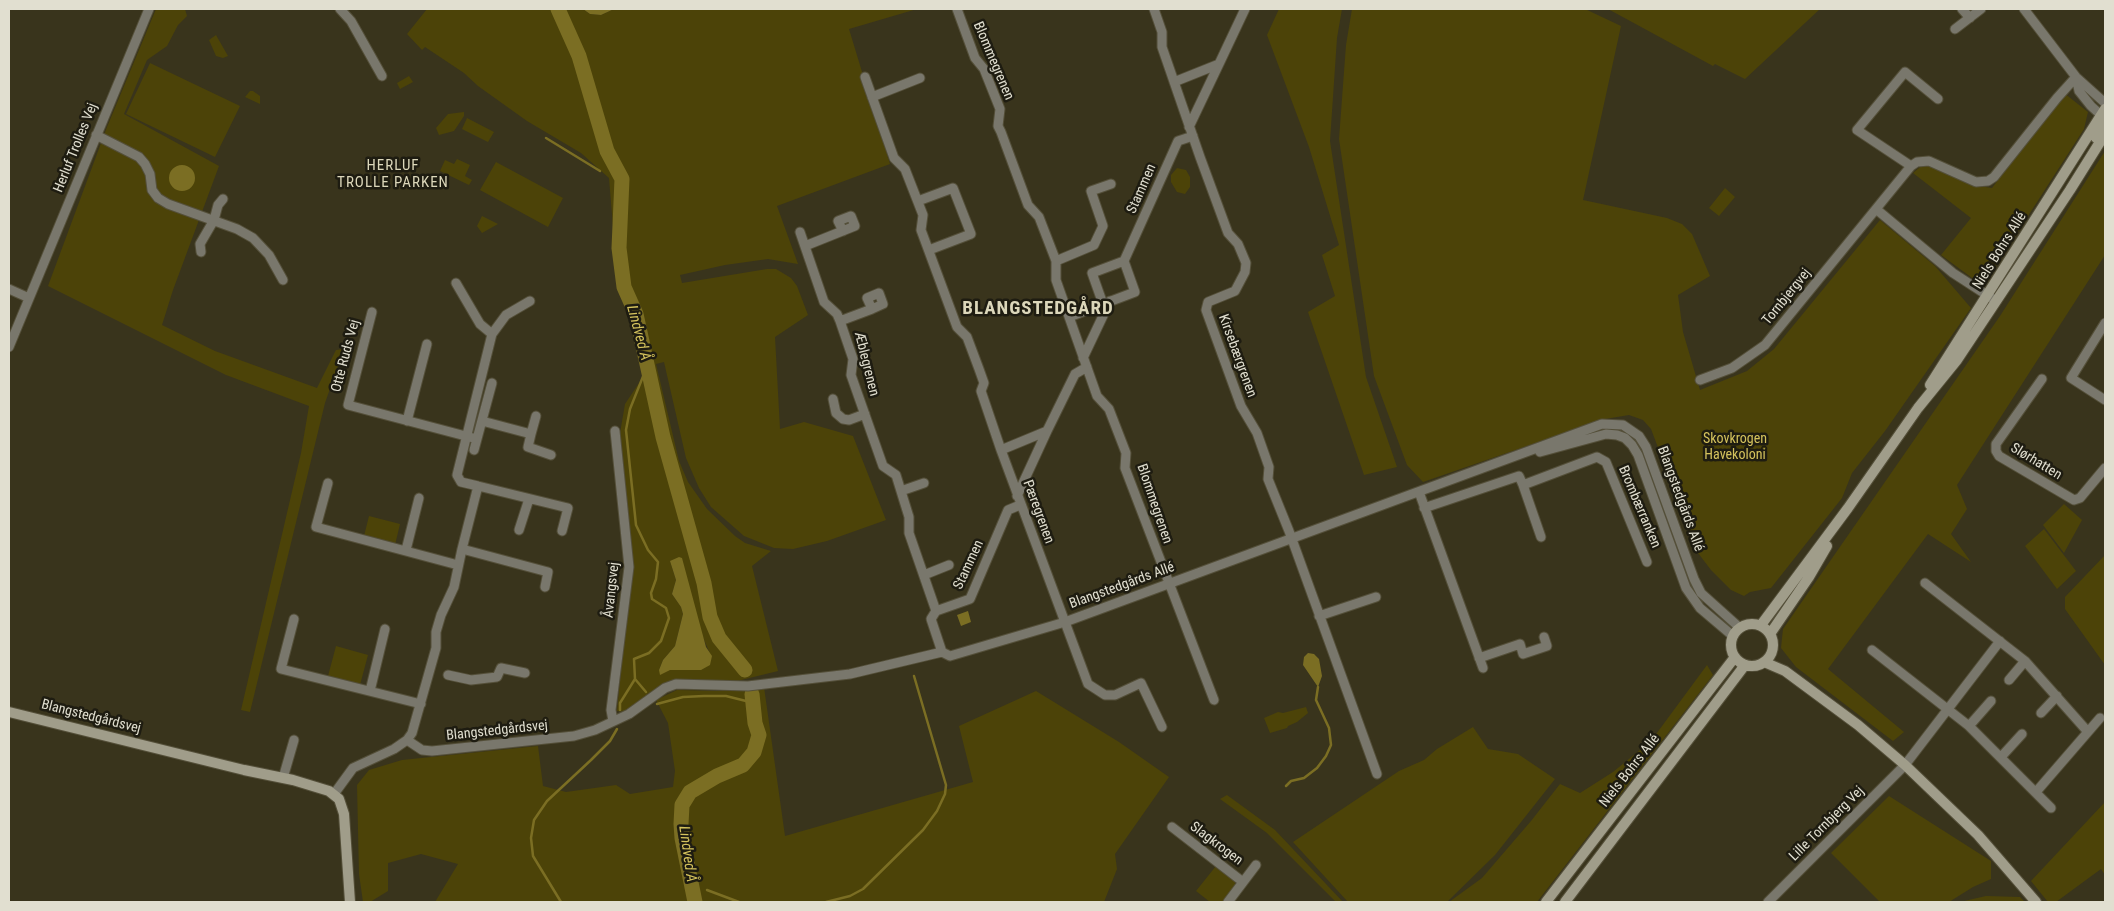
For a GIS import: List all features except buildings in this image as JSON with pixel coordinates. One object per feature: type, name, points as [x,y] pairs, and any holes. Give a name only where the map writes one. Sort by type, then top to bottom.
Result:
[{"type":"street","name":"Herluf Trolles Vej","points":[[9,347],[149,9]]},
{"type":"street","points":[[340,9],[351,21],[382,76]]},
{"type":"street","name":"Blommegrenen","points":[[957,9],[975,58],[984,69],[1000,109],[998,126],[1028,205],[1039,217],[1056,261],[1056,280],[1097,396],[1110,409],[1126,453],[1125,468],[1214,700]]},
{"type":"street","name":"Kirsebærgrenen","points":[[1154,9],[1162,32],[1162,47],[1189,127],[1228,233],[1238,244],[1246,263],[1245,272],[1235,291],[1208,302],[1206,310],[1241,406],[1257,433],[1269,467],[1268,479],[1377,774]]},
{"type":"street","points":[[1189,127],[1244,9]]},
{"type":"street","points":[[1962,9],[1970,18]]},
{"type":"street","points":[[1956,29],[1981,9]]},
{"type":"street","points":[[2024,9],[2076,77],[2105,103]]},
{"type":"street","points":[[1174,82],[1219,64]]},
{"type":"street","points":[[1938,99],[1905,72],[1856,130],[1911,166],[1917,162],[1930,161],[1976,182],[1988,181],[1994,177],[2076,77]]},
{"type":"street","name":"Pæregrenen","points":[[865,77],[894,158],[905,169],[918,202],[923,216],[921,230],[957,327],[967,337],[979,369],[984,383],[981,392],[1001,450],[1088,684],[1106,696],[1116,694],[1142,683],[1162,727]]},
{"type":"street","points":[[2070,190],[2073,176],[2104,117],[2079,92],[2076,77]]},
{"type":"street","points":[[872,97],[920,78]]},
{"type":"street","name":"Niels Bohrs Allé","points":[[1760,626],[1848,508],[1918,408],[1957,360],[1992,299],[2104,117]]},
{"type":"street","name":"Niels Bohrs Allé","points":[[1992,299],[2070,190],[2105,134]]},
{"type":"street","points":[[96,136],[139,157],[150,174],[152,190],[158,198],[168,204],[237,229],[261,245],[283,280]]},
{"type":"street","name":"Stammen","points":[[1124,261],[1178,141],[1193,136]]},
{"type":"street","name":"Tornbjergvej","points":[[1700,380],[1732,368],[1765,345],[1911,166]]},
{"type":"street","points":[[1056,261],[1094,245],[1104,226],[1091,191],[1111,184]]},
{"type":"street","points":[[918,202],[953,188],[971,234],[929,250]]},
{"type":"street","points":[[201,252],[200,244],[214,220],[218,205],[223,199]]},
{"type":"street","points":[[1876,209],[1953,273],[1992,299]]},
{"type":"street","name":"Æblegrenen","points":[[800,232],[824,302],[837,314],[840,321],[853,359],[851,375],[883,466],[896,475],[909,517],[909,533],[936,611]]},
{"type":"street","points":[[805,246],[842,232]]},
{"type":"street","points":[[1069,317],[1135,292],[1124,261],[1092,273],[1107,302]]},
{"type":"street","points":[[456,284],[480,324],[492,334]]},
{"type":"street","points":[[9,289],[29,298]]},
{"type":"street","points":[[530,301],[506,315],[498,323],[492,334],[465,436],[457,475],[462,482],[568,508],[562,530]]},
{"type":"street","name":"Stammen","points":[[936,611],[970,599],[1008,510],[1019,500],[1047,432],[1075,374],[1085,362],[1107,302]]},
{"type":"street","name":"Æblegrenen","points":[[840,321],[872,309]]},
{"type":"street","name":"Otte Ruds Vej","points":[[372,312],[348,405],[477,439]]},
{"type":"street","points":[[2105,323],[2070,378],[2105,400]]},
{"type":"street","points":[[407,421],[427,344]]},
{"type":"street","name":"Slørhatten","points":[[2042,379],[1996,444],[1996,451],[1999,456],[2067,498],[2074,500],[2080,498],[2105,468]]},
{"type":"street","points":[[474,450],[492,383]]},
{"type":"street","name":"Æblegrenen","points":[[833,399],[836,413],[843,419],[849,420],[865,414]]},
{"type":"street","points":[[536,416],[528,447],[551,454]]},
{"type":"street","points":[[482,420],[531,434]]},
{"type":"street","name":"Blangstedgårds Allé","points":[[726,686],[748,686],[850,674],[942,652],[950,656],[1065,622],[1602,424],[1614,424],[1631,429],[1646,446],[1694,579],[1701,593],[1737,632]]},
{"type":"street","name":"Åvangsvej","points":[[613,721],[611,710],[630,567],[615,431]]},
{"type":"street","points":[[1001,450],[1047,432]]},
{"type":"street","name":"Brombærranken","points":[[1522,485],[1597,457],[1606,462],[1647,562]]},
{"type":"street","points":[[1424,508],[1519,476],[1541,537]]},
{"type":"street","points":[[328,483],[316,527],[458,565]]},
{"type":"street","points":[[901,491],[924,483]]},
{"type":"street","points":[[350,902],[344,814],[342,804],[334,794],[340,783],[353,768],[386,753],[407,740],[416,724],[436,648],[436,632],[441,615],[454,587],[478,486]]},
{"type":"street","points":[[1419,492],[1483,668]]},
{"type":"street","points":[[406,550],[419,498]]},
{"type":"street","points":[[519,530],[529,499]]},
{"type":"street","name":"Niels Bohrs Allé","points":[[1770,634],[1809,577],[1848,508]]},
{"type":"street","points":[[462,549],[548,572],[545,587]]},
{"type":"street","points":[[924,574],[949,565]]},
{"type":"street","points":[[1925,583],[2025,661],[2088,732]]},
{"type":"street","points":[[1319,616],[1376,597]]},
{"type":"street","points":[[936,611],[931,619],[942,652]]},
{"type":"street","points":[[294,619],[281,669],[422,704]]},
{"type":"street","points":[[1750,624],[1760,626],[1770,634],[1773,643],[1772,652],[1764,662],[1755,665],[1746,664],[1735,657],[1732,647],[1737,632],[1750,624]]},
{"type":"street","points":[[370,691],[385,629]]},
{"type":"street","points":[[1479,658],[1520,644],[1523,654],[1547,646],[1544,637]]},
{"type":"street","name":"Lille Tornbjerg Vej","points":[[1768,902],[1905,765],[2000,640]]},
{"type":"street","points":[[1872,650],[1969,726],[2051,808]]},
{"type":"street","points":[[1772,652],[1786,671]]},
{"type":"street","name":"Niels Bohrs Allé","points":[[1546,902],[1735,657]]},
{"type":"street","points":[[2009,680],[2025,661]]},
{"type":"street","points":[[1764,662],[1786,671],[1858,725],[1905,765],[1978,835],[2036,902]]},
{"type":"street","name":"Niels Bohrs Allé","points":[[1565,902],[1746,664]]},
{"type":"street","points":[[448,675],[471,680],[497,677],[501,668],[526,673]]},
{"type":"street","name":"Blangstedgårdsvej","points":[[407,740],[422,750],[432,751],[574,736],[588,733],[613,721],[645,703],[660,691],[676,684],[726,686]]},
{"type":"street","points":[[2041,713],[2057,696]]},
{"type":"street","points":[[1969,726],[1991,701]]},
{"type":"street","name":"Blangstedgårdsvej","points":[[9,712],[283,778],[334,794]]},
{"type":"street","points":[[2036,792],[2100,718]]},
{"type":"street","points":[[2001,757],[2022,734]]},
{"type":"street","points":[[283,778],[294,740]]},
{"type":"street","name":"Slagkrogen","points":[[1172,828],[1243,882]]},
{"type":"street","name":"Slagkrogen","points":[[1228,902],[1256,865]]},
{"type":"green space","points":[[156,9],[185,9],[187,16],[178,25],[167,46],[147,60],[124,114],[219,166],[162,325],[215,351],[317,388],[336,350],[344,349],[325,403],[250,712],[241,710],[301,453],[309,406],[226,375],[48,286],[107,127]]},
{"type":"green space","points":[[427,9],[583,9],[590,14],[601,15],[614,9],[917,9],[849,29],[890,164],[777,206],[798,264],[768,259],[725,265],[680,275],[682,283],[776,269],[791,278],[797,286],[808,315],[775,337],[780,429],[804,422],[853,436],[886,520],[827,541],[793,549],[774,548],[744,536],[711,507],[699,488],[686,458],[664,362],[656,364],[679,461],[688,482],[707,509],[735,536],[745,543],[771,551],[752,566],[778,671],[729,683],[677,679],[658,688],[624,712],[617,711],[631,566],[620,433],[625,404],[651,365],[632,292],[617,275],[609,178],[581,153],[527,121],[478,86],[464,73],[425,47],[422,50],[407,34]],"holes":[[[670,561],[711,656],[680,670],[659,670],[663,660],[675,646],[683,614],[681,607],[672,594],[676,580]]]},
{"type":"green space","points":[[1279,9],[1342,9],[1337,38],[1330,141],[1366,377],[1397,467],[1364,475],[1308,312],[1335,296],[1322,255],[1339,245],[1309,147],[1267,35]]},
{"type":"green space","name":"Skovkrogen Havekoloni","points":[[1352,9],[1585,9],[1621,26],[1583,200],[1667,218],[1682,224],[1692,234],[1710,276],[1678,295],[1683,332],[1700,390],[1747,371],[1774,349],[1880,220],[1935,266],[1971,308],[1885,431],[1852,473],[1842,498],[1771,588],[1750,592],[1744,596],[1731,590],[1711,570],[1698,553],[1651,429],[1643,420],[1629,415],[1605,419],[1423,482],[1407,465],[1374,376],[1339,139],[1346,45]]},
{"type":"green space","points":[[1608,9],[1820,9],[1745,79],[1715,64],[1713,66]]},
{"type":"green space","points":[[216,35],[228,56],[223,58],[216,56],[209,40]]},
{"type":"green space","points":[[150,63],[240,106],[215,157],[126,114]]},
{"type":"green space","points":[[409,76],[413,82],[400,89],[397,83]]},
{"type":"green space","points":[[250,91],[260,96],[260,104],[245,97]]},
{"type":"green space","points":[[2064,93],[2088,112],[2084,129],[1983,286],[1941,255],[1971,218],[1913,173],[1925,163],[1979,186],[1992,188]]},
{"type":"green space","points":[[464,112],[464,116],[454,131],[439,135],[436,128],[448,114]]},
{"type":"green space","points":[[467,118],[494,132],[488,142],[462,129]]},
{"type":"green space","points":[[2105,151],[2105,255],[1957,485],[1967,509],[1951,534],[1971,562],[1928,534],[1828,669],[1904,732],[1893,741],[1796,667],[1781,648],[1783,629],[2000,316]]},
{"type":"green space","points":[[457,159],[470,165],[465,176],[472,180],[469,185],[440,171],[445,160],[454,164]]},
{"type":"green space","points":[[496,162],[563,198],[548,227],[480,190]]},
{"type":"green space","points":[[1177,168],[1186,170],[1190,177],[1190,187],[1185,194],[1177,192],[1171,182],[1171,175]]},
{"type":"green space","points":[[1725,188],[1735,197],[1719,216],[1709,208]]},
{"type":"green space","points":[[482,216],[498,224],[482,233],[477,226]]},
{"type":"green space","points":[[2064,504],[2082,520],[2064,553],[2043,525]]},
{"type":"green space","points":[[369,516],[400,524],[395,545],[364,536]]},
{"type":"green space","points":[[2044,529],[2076,571],[2057,589],[2025,546]]},
{"type":"green space","points":[[2105,555],[2105,665],[2065,609],[2065,597]]},
{"type":"green space","points":[[336,646],[368,655],[360,685],[328,676]]},
{"type":"green space","points":[[1707,665],[1713,675],[1537,902],[1449,902],[1482,878],[1560,784],[1580,793],[1613,772],[1651,741]]},
{"type":"green space","points":[[764,687],[785,836],[973,782],[959,726],[1036,691],[1119,742],[1169,777],[1115,854],[1117,869],[1104,902],[435,902],[458,864],[421,854],[388,863],[388,891],[370,902],[363,902],[359,874],[357,785],[369,770],[402,760],[538,746],[543,786],[566,792],[616,785],[630,794],[673,787],[675,771],[668,723],[656,700],[677,690],[717,691]]},
{"type":"green space","points":[[1306,707],[1308,713],[1297,722],[1287,728],[1270,733],[1264,718],[1278,712],[1283,713]]},
{"type":"green space","points":[[1473,727],[1488,749],[1518,754],[1555,779],[1495,855],[1447,902],[1348,902],[1293,842],[1399,771],[1424,760],[1437,749]]},
{"type":"green space","points":[[1227,795],[1275,830],[1343,902],[1336,902],[1267,833],[1220,799]]},
{"type":"green space","points":[[1889,796],[1991,861],[1991,879],[1973,887],[1949,902],[1880,902],[1831,853]]},
{"type":"green space","points":[[2105,802],[2105,875],[2101,869],[2056,902],[2048,902],[2031,881]]},
{"type":"green space","points":[[1216,866],[1235,880],[1235,887],[1224,902],[1210,902],[1196,891]]},
{"type":"green space","points":[[1986,896],[2020,897],[2025,902],[1960,902]]},
{"type":"shaded area","points":[[583,9],[614,9],[601,15],[590,14]]},
{"type":"shaded area","points":[[182,165],[191,169],[195,178],[191,187],[182,191],[173,187],[169,178],[173,169]]},
{"type":"shaded area","points":[[679,557],[682,558],[706,647],[712,656],[710,665],[701,670],[670,670],[660,675],[659,670],[663,660],[675,646],[683,614],[681,607],[672,594],[676,580],[670,561]]},
{"type":"shaded area","points":[[968,611],[971,622],[961,626],[957,615]]},
{"type":"shaded area","points":[[1308,653],[1314,654],[1319,659],[1322,676],[1318,687],[1303,665],[1304,657]]},
{"type":"waterway","name":"Lindved Å","points":[[558,9],[579,56],[607,151],[622,179],[619,248],[624,287],[636,314],[663,437],[704,583],[710,617],[719,638],[745,670]]},
{"type":"waterway","points":[[546,138],[600,171]]},
{"type":"waterway","name":"Lindved Å","points":[[646,692],[635,679],[634,659],[649,653],[661,641],[669,618],[666,608],[652,599],[651,593],[656,579],[658,562],[648,550],[636,525],[626,430],[630,409],[648,364]]},
{"type":"waterway","points":[[826,902],[850,896],[863,889],[923,830],[937,811],[945,794],[946,785],[914,676]]},
{"type":"waterway","points":[[620,710],[620,703],[635,679]]},
{"type":"waterway","points":[[1286,786],[1291,781],[1304,778],[1317,768],[1331,745],[1329,728],[1316,700],[1318,687]]},
{"type":"waterway","name":"Lindved Å","points":[[695,902],[682,838],[682,805],[690,792],[717,776],[743,765],[754,752],[759,735],[755,723],[752,694]]},
{"type":"waterway","name":"Lindved Å","points":[[657,704],[683,697],[704,696],[726,696],[754,703]]},
{"type":"waterway","points":[[561,902],[533,856],[531,838],[534,820],[547,801],[610,741],[617,729]]},
{"type":"waterway","points":[[707,890],[739,902]]},
{"type":"district","name":"HERLUF TROLLE PARKEN","points":[[393,174]]},
{"type":"district","name":"BLANGSTEDGÅRD","points":[[1038,309]]}]
